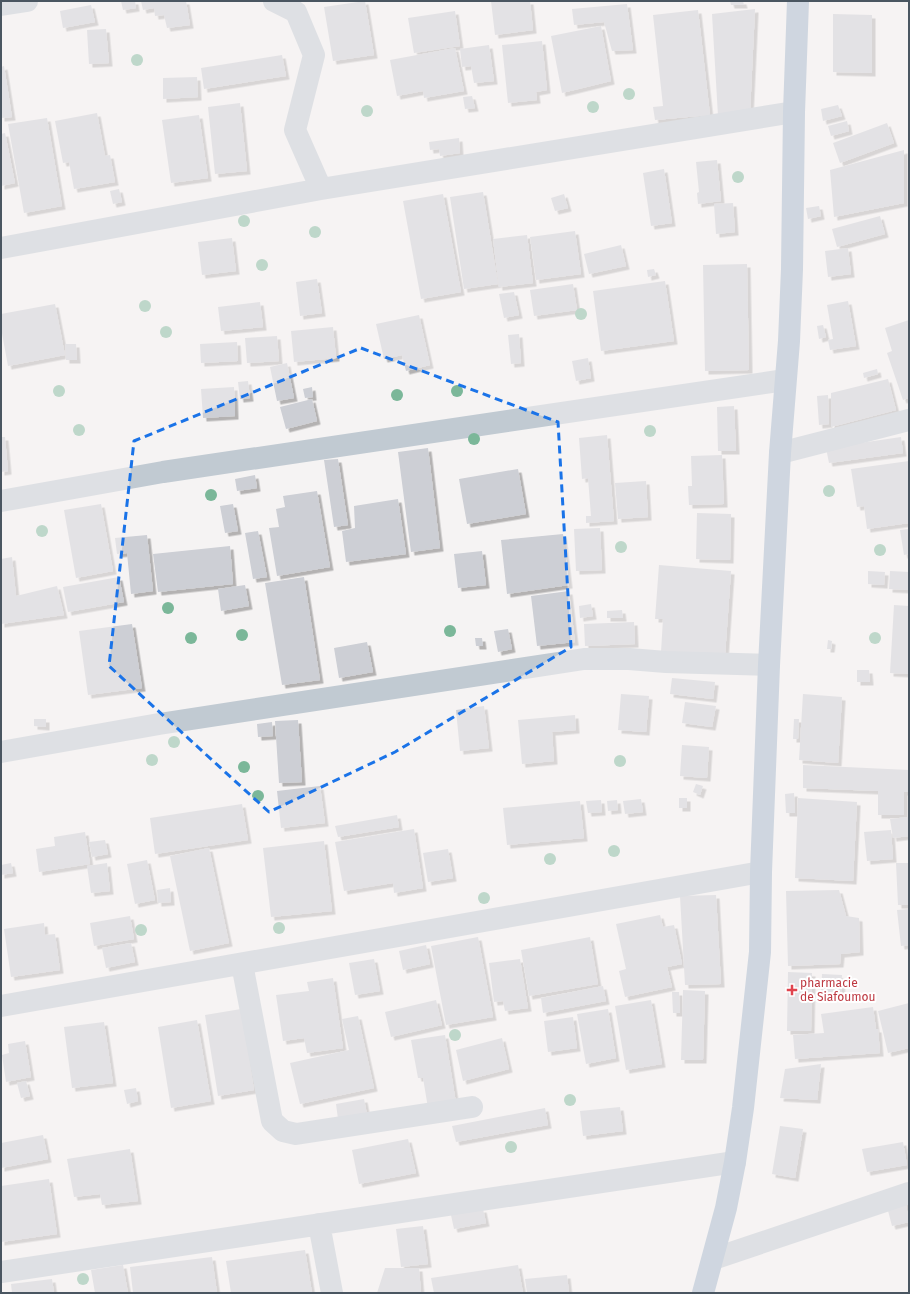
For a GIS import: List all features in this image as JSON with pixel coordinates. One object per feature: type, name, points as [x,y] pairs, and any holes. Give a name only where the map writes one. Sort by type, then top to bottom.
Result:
[{"type":"highway","points":[[703,1293],[726,1208],[736,1162],[760,952],[761,872],[769,665],[780,453],[789,341],[792,269],[794,112],[798,1]]},
{"type":"street","points":[[1,5],[27,1]]},
{"type":"street","points":[[274,1],[296,12],[314,56],[295,130],[321,190]]},
{"type":"street","points":[[1,248],[321,190],[794,112]]},
{"type":"street","points":[[1,500],[171,471],[785,380]]},
{"type":"street","points":[[780,453],[909,420]]},
{"type":"street","points":[[1,752],[159,724],[584,659],[628,659],[666,662],[769,665]]},
{"type":"street","points":[[1,1006],[761,872]]},
{"type":"street","points":[[242,964],[272,1121],[283,1131],[296,1134],[472,1107]]},
{"type":"street","points":[[1,1272],[736,1162]]},
{"type":"street","points":[[712,1259],[909,1193]]},
{"type":"street","points":[[319,1224],[332,1293]]},
{"type":"highlighted area","points":[[361,348],[558,422],[571,647],[395,752],[269,812],[109,666],[134,441]]},
{"type":"building","points":[[121,1],[135,1],[136,8],[123,10]]},
{"type":"building","points":[[141,1],[186,1],[190,25],[167,28],[164,15],[155,16],[154,8],[143,10]]},
{"type":"building","points":[[365,1],[374,55],[333,61],[324,7]]},
{"type":"building","points":[[491,1],[530,1],[533,30],[495,35]]},
{"type":"building","points":[[730,1],[743,1],[744,5],[731,5]]},
{"type":"building","points":[[627,4],[633,50],[612,51],[604,22],[574,25],[572,9]]},
{"type":"building","points":[[91,5],[95,22],[63,28],[60,11]]},
{"type":"building","points":[[755,9],[750,113],[718,116],[712,14]]},
{"type":"building","points":[[698,10],[710,115],[655,120],[653,107],[663,106],[653,15]]},
{"type":"building","points":[[455,11],[460,46],[414,53],[408,18]]},
{"type":"building","points":[[833,14],[872,15],[872,73],[833,72]]},
{"type":"building","points":[[601,26],[611,81],[562,93],[551,36]]},
{"type":"building","points":[[106,29],[109,63],[89,64],[87,30]]},
{"type":"building","points":[[542,41],[547,90],[536,92],[537,100],[508,103],[502,45]]},
{"type":"building","points":[[489,45],[494,81],[474,83],[471,66],[462,67],[460,49]]},
{"type":"building","points":[[455,48],[464,91],[424,98],[423,91],[397,96],[390,60]]},
{"type":"building","points":[[282,55],[286,76],[204,89],[201,68]]},
{"type":"building","points":[[4,66],[12,117],[1,118],[1,67]]},
{"type":"building","points":[[197,77],[198,97],[163,99],[163,78]]},
{"type":"building","points":[[472,96],[475,108],[465,109],[463,97]]},
{"type":"building","points":[[240,103],[247,171],[215,174],[208,107]]},
{"type":"building","points":[[838,105],[842,116],[823,121],[821,109]]},
{"type":"building","points":[[97,113],[105,156],[110,155],[115,182],[74,189],[69,162],[63,163],[55,121]]},
{"type":"building","points":[[199,115],[208,178],[171,183],[162,120]]},
{"type":"building","points":[[47,118],[62,206],[24,213],[8,124]]},
{"type":"building","points":[[847,121],[849,131],[831,136],[828,126]]},
{"type":"building","points":[[887,123],[894,143],[840,163],[833,143]]},
{"type":"building","points":[[5,133],[15,183],[1,186],[1,134]]},
{"type":"building","points":[[459,138],[460,153],[440,156],[439,149],[430,150],[429,142]]},
{"type":"building","points":[[904,150],[904,203],[834,217],[830,170]]},
{"type":"building","points":[[717,160],[721,201],[698,204],[697,193],[699,192],[696,162]]},
{"type":"building","points":[[664,169],[672,223],[651,226],[643,173]]},
{"type":"building","points":[[119,189],[122,202],[113,204],[110,191]]},
{"type":"building","points":[[483,192],[498,284],[464,289],[450,197]]},
{"type":"building","points":[[443,194],[461,292],[421,299],[403,201]]},
{"type":"building","points":[[564,194],[568,208],[555,211],[551,198]]},
{"type":"building","points":[[733,203],[735,232],[716,234],[714,204]]},
{"type":"building","points":[[819,206],[821,216],[808,219],[806,208]]},
{"type":"building","points":[[880,216],[885,234],[837,247],[832,229]]},
{"type":"building","points":[[575,231],[581,274],[536,280],[530,237]]},
{"type":"building","points":[[527,235],[533,283],[499,287],[493,239]]},
{"type":"building","points":[[232,238],[236,271],[202,275],[198,242]]},
{"type":"building","points":[[621,245],[626,266],[589,274],[584,254]]},
{"type":"building","points":[[848,248],[851,274],[828,277],[825,251]]},
{"type":"building","points":[[747,264],[749,370],[705,371],[703,265]]},
{"type":"building","points":[[654,269],[656,275],[648,277],[647,270]]},
{"type":"building","points":[[317,279],[322,313],[300,316],[296,282]]},
{"type":"building","points":[[665,281],[674,341],[601,351],[593,291]]},
{"type":"building","points":[[573,284],[577,310],[534,316],[530,290]]},
{"type":"building","points":[[514,292],[519,315],[504,318],[499,294]]},
{"type":"building","points":[[848,301],[856,346],[830,350],[828,340],[833,339],[827,305]]},
{"type":"building","points":[[260,302],[263,327],[221,331],[218,307]]},
{"type":"building","points":[[55,304],[65,355],[8,366],[1,328],[1,314]]},
{"type":"building","points":[[419,315],[430,365],[406,371],[402,355],[384,359],[376,324]]},
{"type":"building","points":[[909,320],[909,398],[903,400],[887,353],[892,351],[885,328]]},
{"type":"building","points":[[823,325],[826,337],[819,339],[817,326]]},
{"type":"building","points":[[333,327],[336,358],[294,362],[291,331]]},
{"type":"building","points":[[519,334],[521,363],[511,364],[508,335]]},
{"type":"building","points":[[277,336],[279,361],[247,363],[245,338]]},
{"type":"building","points":[[237,342],[238,361],[201,363],[200,344]]},
{"type":"building","points":[[65,344],[76,344],[77,360],[66,360]]},
{"type":"building","points":[[588,358],[591,378],[576,381],[572,361]]},
{"type":"building","points":[[287,363],[294,398],[277,401],[270,367]]},
{"type":"building","points":[[877,369],[878,374],[864,378],[863,373]]},
{"type":"building","points":[[888,379],[896,410],[831,427],[831,393]]},
{"type":"building","points":[[248,381],[250,398],[240,399],[238,382]]},
{"type":"building","points":[[234,387],[235,416],[203,418],[201,389]]},
{"type":"building","points":[[312,387],[313,397],[305,398],[303,389]]},
{"type":"building","points":[[828,395],[829,424],[819,425],[817,396]]},
{"type":"building","points":[[312,399],[317,421],[286,429],[280,407]]},
{"type":"building","points":[[734,406],[736,451],[718,451],[717,407]]},
{"type":"building","points":[[607,435],[614,521],[586,523],[586,516],[591,516],[588,478],[582,479],[579,438]]},
{"type":"building","points":[[1,437],[5,437],[8,471],[1,472]]},
{"type":"building","points":[[901,437],[903,453],[829,463],[826,448]]},
{"type":"building","points":[[428,448],[440,548],[411,552],[398,452]]},
{"type":"building","points":[[722,455],[724,504],[689,505],[688,486],[692,486],[691,456]]},
{"type":"building","points":[[338,459],[348,525],[334,527],[324,460]]},
{"type":"building","points":[[909,461],[909,523],[867,529],[864,506],[857,507],[851,469]]},
{"type":"building","points":[[518,469],[526,514],[467,524],[459,479]]},
{"type":"building","points":[[255,475],[257,488],[237,491],[235,479]]},
{"type":"building","points":[[646,481],[648,517],[618,519],[615,483]]},
{"type":"building","points":[[317,491],[330,567],[277,576],[269,528],[279,527],[276,509],[285,507],[283,496]]},
{"type":"building","points":[[398,499],[406,554],[346,562],[342,531],[355,528],[354,506]]},
{"type":"building","points":[[101,504],[113,571],[76,578],[64,510]]},
{"type":"building","points":[[233,504],[238,531],[225,533],[220,506]]},
{"type":"building","points":[[697,513],[731,514],[730,560],[696,559]]},
{"type":"building","points":[[600,528],[602,570],[576,571],[574,529]]},
{"type":"building","points":[[909,529],[909,554],[904,555],[900,530]]},
{"type":"building","points":[[258,531],[267,577],[253,579],[245,533]]},
{"type":"building","points":[[563,534],[569,585],[507,594],[501,540]]},
{"type":"building","points":[[147,535],[153,591],[131,594],[127,553],[117,554],[115,538]]},
{"type":"building","points":[[230,546],[233,584],[158,592],[153,554]]},
{"type":"building","points":[[482,551],[486,585],[458,588],[454,554]]},
{"type":"building","points":[[12,557],[16,596],[57,586],[64,615],[1,624],[1,559]]},
{"type":"building","points":[[659,565],[731,571],[725,656],[661,652],[663,619],[655,619]]},
{"type":"building","points":[[868,571],[885,572],[884,585],[868,584]]},
{"type":"building","points":[[890,571],[909,572],[909,590],[889,589]]},
{"type":"building","points":[[119,577],[124,602],[68,612],[63,587]]},
{"type":"building","points":[[304,577],[320,680],[282,685],[265,583]]},
{"type":"building","points":[[245,585],[249,606],[221,611],[218,589]]},
{"type":"building","points":[[569,591],[575,642],[537,646],[531,596]]},
{"type":"building","points":[[591,604],[593,616],[580,618],[579,606]]},
{"type":"building","points":[[894,605],[909,606],[909,674],[890,673]]},
{"type":"building","points":[[622,610],[623,618],[607,618],[607,611]]},
{"type":"building","points":[[634,622],[635,644],[585,646],[584,624]]},
{"type":"building","points":[[132,624],[142,688],[88,695],[79,631]]},
{"type":"building","points":[[508,629],[512,649],[498,652],[494,631]]},
{"type":"building","points":[[475,638],[482,638],[483,646],[476,646]]},
{"type":"building","points":[[828,640],[832,641],[831,649],[827,649]]},
{"type":"building","points":[[367,642],[373,672],[339,678],[334,648]]},
{"type":"building","points":[[857,670],[869,670],[870,682],[857,682]]},
{"type":"building","points":[[672,678],[715,682],[713,699],[670,694]]},
{"type":"building","points":[[621,694],[649,696],[646,732],[618,730]]},
{"type":"building","points":[[803,694],[842,697],[838,763],[799,760]]},
{"type":"building","points":[[685,702],[716,706],[712,727],[682,723]]},
{"type":"building","points":[[484,706],[489,748],[460,751],[456,710]]},
{"type":"building","points":[[575,715],[576,730],[552,732],[554,761],[522,764],[518,720]]},
{"type":"building","points":[[34,719],[46,719],[46,727],[34,726]]},
{"type":"building","points":[[794,719],[799,719],[798,739],[793,739]]},
{"type":"building","points":[[298,720],[302,782],[279,783],[275,721]]},
{"type":"building","points":[[272,722],[273,736],[258,737],[257,724]]},
{"type":"building","points":[[682,745],[709,747],[707,778],[680,776]]},
{"type":"building","points":[[803,765],[909,770],[909,792],[904,792],[904,815],[878,815],[878,791],[803,788]]},
{"type":"building","points":[[696,784],[703,786],[700,795],[693,792]]},
{"type":"building","points":[[320,786],[325,823],[281,828],[277,791]]},
{"type":"building","points":[[794,793],[795,813],[786,813],[785,794]]},
{"type":"building","points":[[679,798],[687,798],[687,808],[679,808]]},
{"type":"building","points":[[798,798],[857,802],[853,881],[795,878]]},
{"type":"building","points":[[641,799],[643,812],[625,814],[623,801]]},
{"type":"building","points":[[601,800],[602,812],[588,813],[586,801]]},
{"type":"building","points":[[617,800],[618,810],[608,811],[607,801]]},
{"type":"building","points":[[580,801],[584,838],[507,845],[503,808]]},
{"type":"building","points":[[242,804],[248,840],[155,854],[150,818]]},
{"type":"building","points":[[397,815],[399,827],[338,837],[335,826]]},
{"type":"building","points":[[909,817],[909,836],[893,838],[890,819]]},
{"type":"building","points":[[414,829],[423,888],[394,893],[393,883],[344,891],[335,842]]},
{"type":"building","points":[[891,830],[893,859],[867,861],[864,832]]},
{"type":"building","points":[[85,832],[90,864],[39,872],[36,849],[55,846],[54,837]]},
{"type":"building","points":[[105,840],[108,854],[92,857],[89,842]]},
{"type":"building","points":[[324,841],[332,911],[271,917],[263,848]]},
{"type":"building","points":[[209,848],[229,943],[190,951],[170,856]]},
{"type":"building","points":[[448,849],[453,878],[428,882],[423,853]]},
{"type":"building","points":[[147,860],[155,900],[135,904],[127,864]]},
{"type":"building","points":[[11,863],[13,873],[1,875],[1,865]]},
{"type":"building","points":[[107,863],[110,891],[91,893],[87,866]]},
{"type":"building","points":[[896,863],[909,863],[909,905],[898,905]]},
{"type":"building","points":[[170,888],[171,902],[158,903],[157,890]]},
{"type":"building","points":[[839,890],[846,916],[859,918],[860,952],[841,954],[840,964],[788,966],[786,891]]},
{"type":"building","points":[[716,895],[721,984],[685,985],[680,896]]},
{"type":"building","points":[[909,909],[909,945],[901,946],[897,910]]},
{"type":"building","points":[[660,915],[663,927],[674,925],[682,964],[667,967],[672,987],[625,997],[619,971],[626,969],[616,924]]},
{"type":"building","points":[[130,916],[134,939],[94,946],[90,923]]},
{"type":"building","points":[[44,923],[45,935],[55,934],[60,970],[11,977],[4,929]]},
{"type":"building","points":[[478,937],[493,1017],[446,1025],[431,946]]},
{"type":"building","points":[[590,937],[598,984],[529,996],[521,950]]},
{"type":"building","points":[[131,943],[135,962],[106,968],[102,948]]},
{"type":"building","points":[[426,945],[430,964],[403,970],[399,951]]},
{"type":"building","points":[[374,959],[380,991],[355,995],[349,963]]},
{"type":"building","points":[[520,959],[528,1008],[505,1011],[503,1001],[494,1002],[489,963]]},
{"type":"building","points":[[788,972],[812,973],[811,1031],[787,1031]]},
{"type":"building","points":[[822,974],[842,975],[841,998],[821,997]]},
{"type":"building","points":[[333,978],[343,1048],[307,1053],[304,1038],[283,1041],[276,995],[309,991],[307,982]]},
{"type":"building","points":[[603,986],[606,1001],[543,1013],[541,998]]},
{"type":"building","points":[[683,990],[705,991],[703,1060],[681,1060]]},
{"type":"building","points":[[672,992],[679,992],[680,1013],[673,1013]]},
{"type":"building","points":[[436,1000],[442,1025],[391,1037],[385,1012]]},
{"type":"building","points":[[651,1000],[662,1064],[626,1070],[615,1006]]},
{"type":"building","points":[[909,1003],[909,1048],[888,1053],[878,1011]]},
{"type":"building","points":[[873,1007],[876,1029],[878,1029],[880,1053],[795,1059],[793,1035],[824,1033],[821,1014]]},
{"type":"building","points":[[241,1009],[254,1090],[218,1096],[205,1015]]},
{"type":"building","points":[[608,1009],[616,1058],[586,1064],[577,1014]]},
{"type":"building","points":[[358,1016],[374,1088],[300,1104],[290,1063],[349,1050],[342,1019]]},
{"type":"building","points":[[573,1017],[577,1048],[548,1052],[544,1021]]},
{"type":"building","points":[[197,1020],[211,1101],[171,1108],[158,1027]]},
{"type":"building","points":[[104,1022],[113,1083],[72,1088],[64,1027]]},
{"type":"building","points":[[445,1035],[456,1103],[428,1108],[423,1078],[418,1078],[411,1040]]},
{"type":"building","points":[[502,1038],[509,1069],[463,1081],[456,1050]]},
{"type":"building","points":[[25,1041],[31,1077],[6,1082],[2,1055],[9,1053],[8,1044]]},
{"type":"building","points":[[821,1064],[817,1100],[780,1098],[785,1069]]},
{"type":"building","points":[[26,1081],[30,1096],[21,1098],[17,1083]]},
{"type":"building","points":[[136,1088],[138,1101],[127,1104],[124,1090]]},
{"type":"building","points":[[364,1099],[367,1115],[338,1119],[336,1104]]},
{"type":"building","points":[[620,1107],[623,1131],[583,1136],[580,1111]]},
{"type":"building","points":[[545,1108],[548,1125],[456,1142],[452,1126]]},
{"type":"building","points":[[780,1126],[803,1129],[795,1178],[772,1174]]},
{"type":"building","points":[[43,1135],[48,1159],[1,1168],[1,1143]]},
{"type":"building","points":[[408,1139],[416,1173],[359,1184],[352,1150]]},
{"type":"building","points":[[903,1142],[907,1165],[867,1172],[862,1149]]},
{"type":"building","points":[[130,1149],[138,1201],[102,1205],[100,1194],[74,1197],[67,1159]]},
{"type":"building","points":[[49,1179],[57,1234],[1,1242],[1,1186]]},
{"type":"building","points":[[905,1199],[909,1222],[892,1226],[886,1203]]},
{"type":"building","points":[[483,1209],[486,1223],[454,1229],[451,1215]]},
{"type":"building","points":[[423,1226],[428,1264],[401,1267],[396,1229]]},
{"type":"building","points":[[305,1250],[312,1293],[231,1293],[226,1261]]},
{"type":"building","points":[[212,1257],[217,1293],[133,1293],[130,1267]]},
{"type":"building","points":[[123,1265],[128,1293],[95,1293],[91,1270]]},
{"type":"building","points":[[518,1265],[523,1293],[434,1293],[431,1278]]},
{"type":"building","points":[[385,1268],[419,1268],[421,1293],[377,1293]]},
{"type":"building","points":[[567,1275],[569,1293],[527,1293],[525,1279]]},
{"type":"building","points":[[52,1279],[54,1293],[12,1293],[11,1284]]},
{"type":"place","name":"pharmacie de Siafoumou","points":[[792,990]]}]
